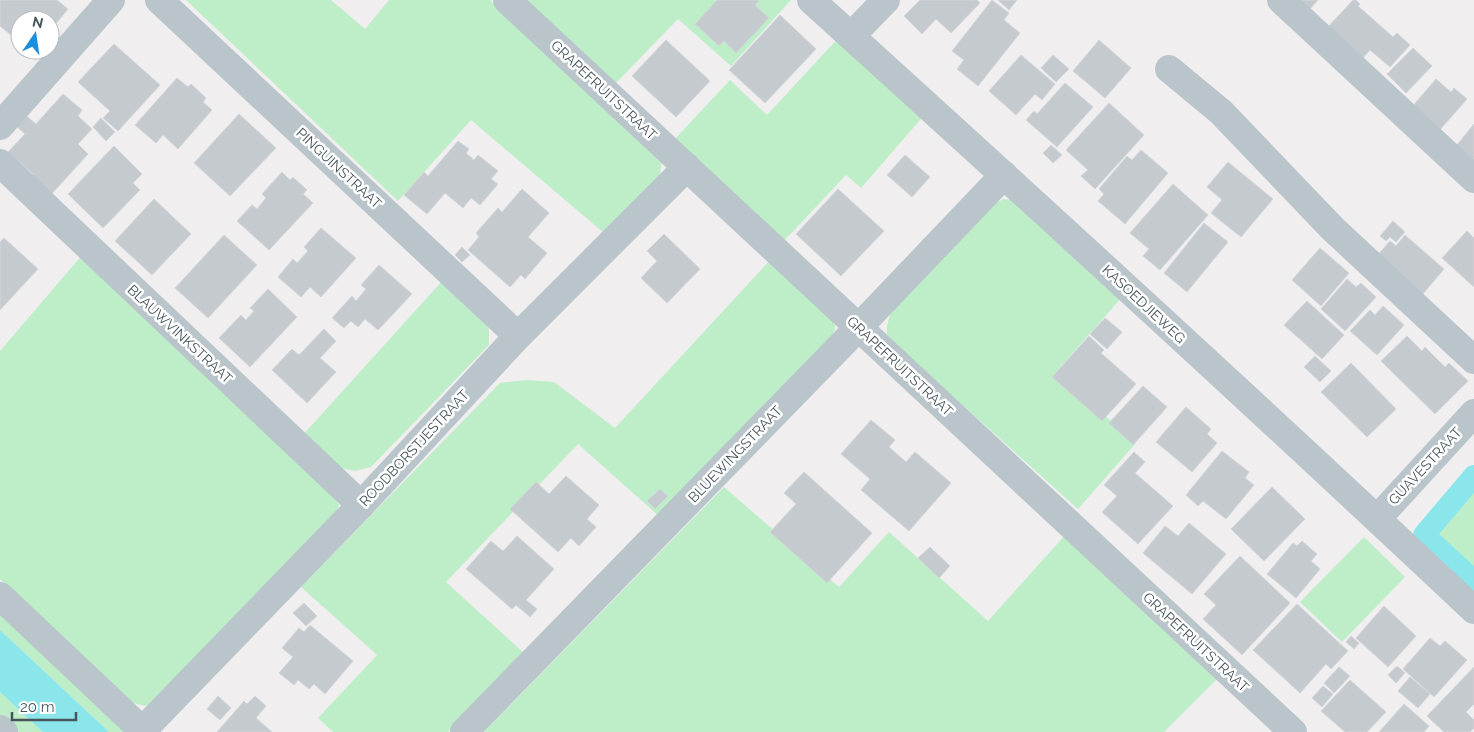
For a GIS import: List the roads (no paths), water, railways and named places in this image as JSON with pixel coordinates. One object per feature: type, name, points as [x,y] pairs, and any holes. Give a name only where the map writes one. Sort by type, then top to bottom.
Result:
[{"type":"street","points":[[0,126],[111,0]]},
{"type":"street","name":"PINGUINSTRAAT","points":[[159,0],[518,336]]},
{"type":"street","name":"GRAPEFRUITSTRAAT","points":[[507,0],[1293,732]]},
{"type":"street","name":"KASOEDJIEWEG","points":[[812,0],[1474,610]]},
{"type":"street","points":[[851,36],[886,0]]},
{"type":"street","points":[[1281,0],[1474,179]]},
{"type":"street","points":[[1169,69],[1221,112],[1333,230],[1474,360]]},
{"type":"street","name":"BLAUWVINKSTRAAT","points":[[0,163],[361,505]]},
{"type":"street","name":"ROODBORSTJESTRAAT","points":[[143,732],[361,505],[518,336],[687,167]]},
{"type":"street","name":"BLUEWINGSTRAAT","points":[[464,732],[858,328],[1004,175]]},
{"type":"street","name":"GUAVESTRAAT","points":[[1377,519],[1474,413]]},
{"type":"street","points":[[0,596],[143,732]]},
{"type":"street","points":[[0,729],[4,732]]},
{"type":"water","points":[[0,630],[109,732],[43,732],[0,692]]},
{"type":"waterway","points":[[1474,476],[1424,535],[1474,581]]}]
